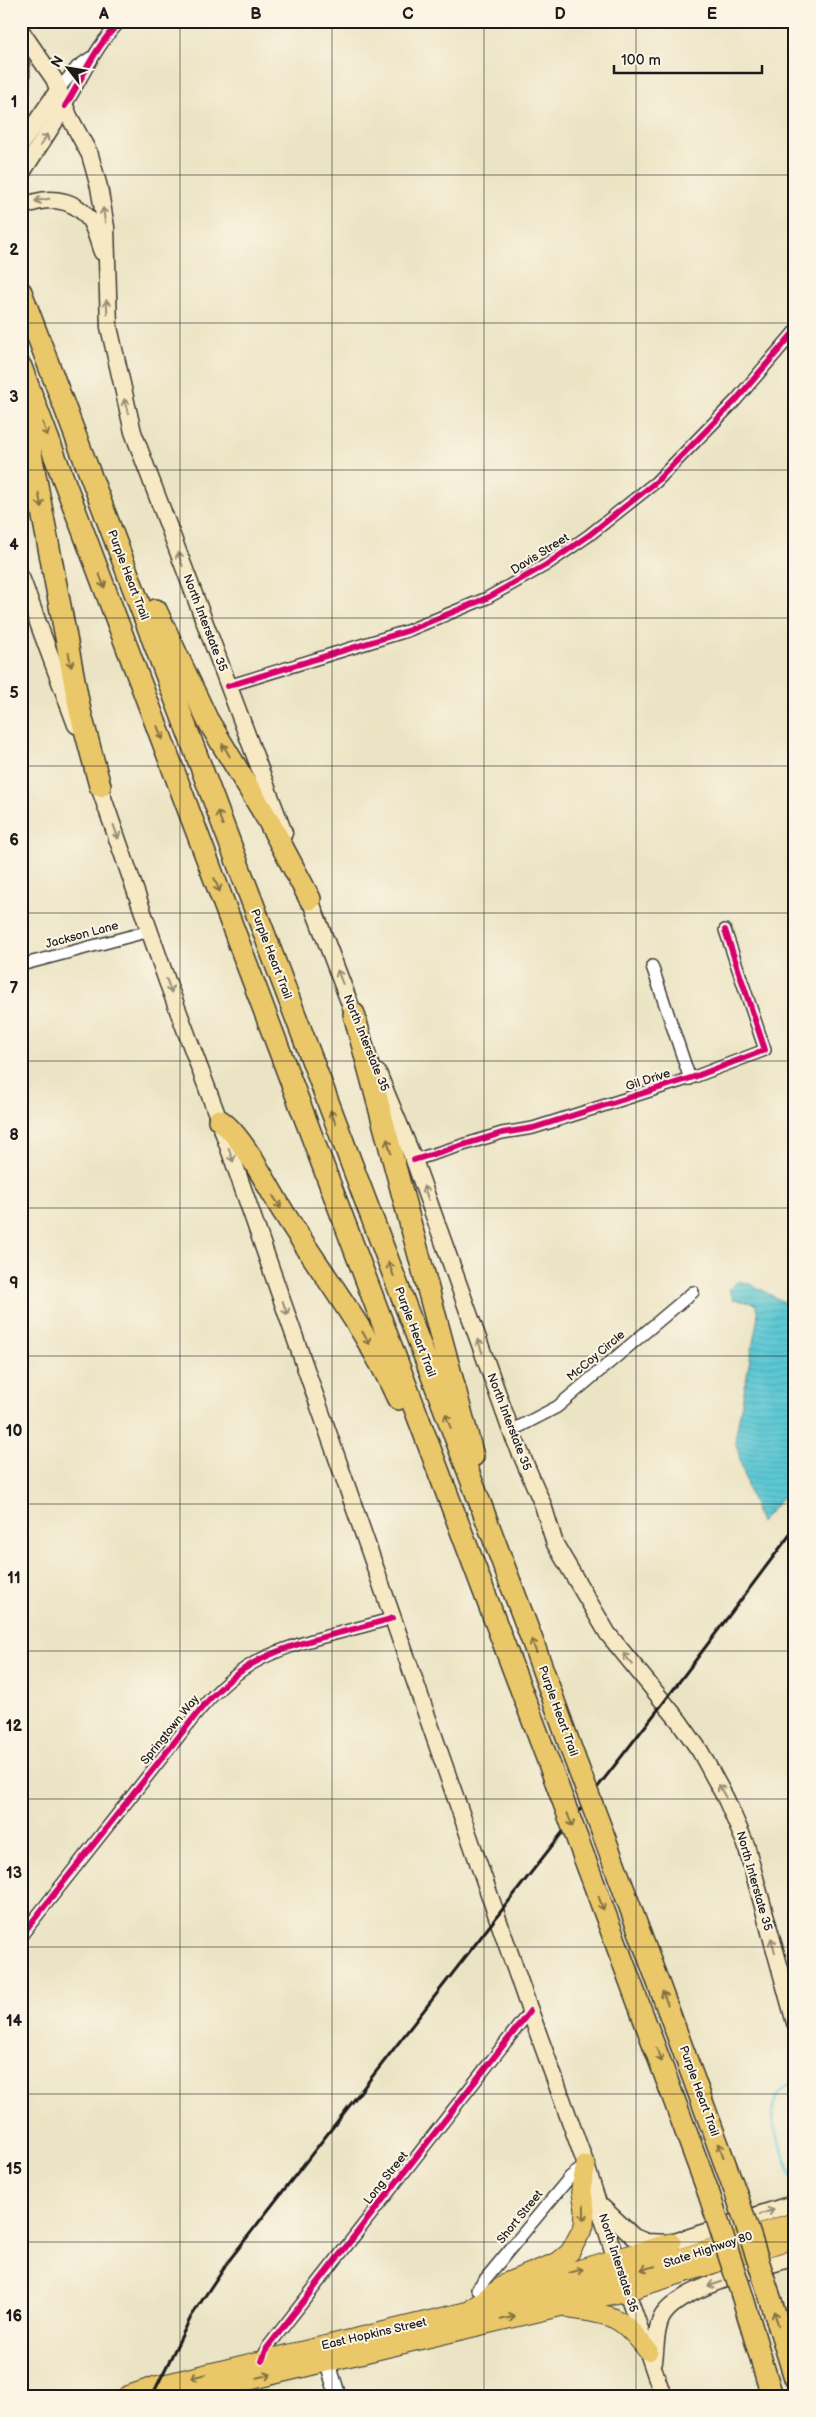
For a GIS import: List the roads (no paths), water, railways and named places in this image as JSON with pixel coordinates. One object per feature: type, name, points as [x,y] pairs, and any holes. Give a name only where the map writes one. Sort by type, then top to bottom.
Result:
[{"type":"highway","points":[[21,292],[168,639],[208,719],[268,820],[310,899]]},
{"type":"highway","name":"Purple Heart Trail","points":[[21,292],[602,1831],[737,2196],[795,2378]]},
{"type":"highway","name":"Purple Heart Trail","points":[[21,367],[491,1609],[708,2191],[772,2396]]},
{"type":"highway","points":[[21,401],[80,711],[100,786]]},
{"type":"highway","points":[[354,1014],[402,1196],[466,1423],[490,1532]]},
{"type":"highway","points":[[219,1120],[235,1134],[373,1349],[406,1419],[434,1490],[491,1609]]},
{"type":"highway","points":[[766,2372],[768,2396]]},
{"type":"main road","name":"North Interstate 35","points":[[21,31],[59,88],[65,106],[90,155],[99,187],[106,226],[109,327],[133,432],[354,1014],[414,1160],[510,1431],[543,1505],[555,1544],[574,1579],[608,1634],[679,1720],[700,1751],[726,1799],[746,1845],[795,2023]]},
{"type":"main road","points":[[21,65],[21,91]]},
{"type":"main road","points":[[21,144],[59,88]]},
{"type":"main road","points":[[21,174],[65,106]]},
{"type":"main road","points":[[21,208],[34,201],[52,199],[70,204],[89,219],[106,264]]},
{"type":"main road","name":"North Interstate 35","points":[[21,576],[100,786],[150,931],[219,1120],[530,2012],[586,2165],[621,2275],[663,2396]]},
{"type":"main road","points":[[467,2312],[510,2281],[558,2262],[570,2252],[584,2226],[585,2209],[582,2188],[586,2165]]},
{"type":"main road","points":[[598,2203],[634,2237],[646,2242],[671,2243]]},
{"type":"main road","points":[[621,2275],[671,2243],[795,2203]]},
{"type":"main road","name":"State Highway 80","points":[[621,2275],[653,2267],[795,2222]]},
{"type":"main road","name":"State Highway 80","points":[[621,2275],[795,2238]]},
{"type":"main road","points":[[651,2358],[661,2318],[673,2304],[694,2290],[795,2257]]},
{"type":"main road","name":"East Hopkins Street","points":[[128,2396],[156,2386],[262,2361],[378,2349],[555,2307],[621,2275]]},
{"type":"main road","name":"East Hopkins Street","points":[[183,2396],[467,2312],[621,2275]]},
{"type":"main road","points":[[378,2349],[403,2336],[465,2320],[500,2304]]},
{"type":"main road","points":[[555,2307],[599,2312],[611,2316],[633,2332],[651,2358]]},
{"type":"street","points":[[65,106],[92,57],[121,21]]},
{"type":"street","points":[[59,88],[77,68],[92,57]]},
{"type":"street","name":"Davis Street","points":[[228,686],[407,631],[487,598],[546,565],[588,536],[656,482],[736,400],[795,332]]},
{"type":"street","name":"Gil Drive","points":[[414,1160],[502,1133],[533,1128],[690,1079],[765,1050],[725,930]]},
{"type":"street","name":"Jackson Lane","points":[[21,965],[150,931]]},
{"type":"street","points":[[652,966],[690,1079]]},
{"type":"street","name":"McCoy Circle","points":[[510,1431],[557,1407],[692,1292]]},
{"type":"street","name":"Springtown Way","points":[[21,1936],[199,1711],[225,1685],[260,1660],[281,1650],[393,1618]]},
{"type":"street","name":"Long Street","points":[[262,2361],[267,2348],[530,2012]]},
{"type":"street","name":"Short Street","points":[[477,2288],[570,2177],[586,2165]]},
{"type":"street","points":[[324,2354],[338,2396]]},
{"type":"water","points":[[738,1281],[755,1287],[784,1302],[795,1298],[795,1483],[760,1523],[748,1489],[735,1440],[758,1316],[756,1304],[733,1299],[729,1289]]},
{"type":"waterway","points":[[795,2081],[778,2095],[773,2107],[777,2135],[795,2186]]},
{"type":"railway","points":[[152,2396],[191,2317],[227,2263],[664,1702],[795,1528]]}]
